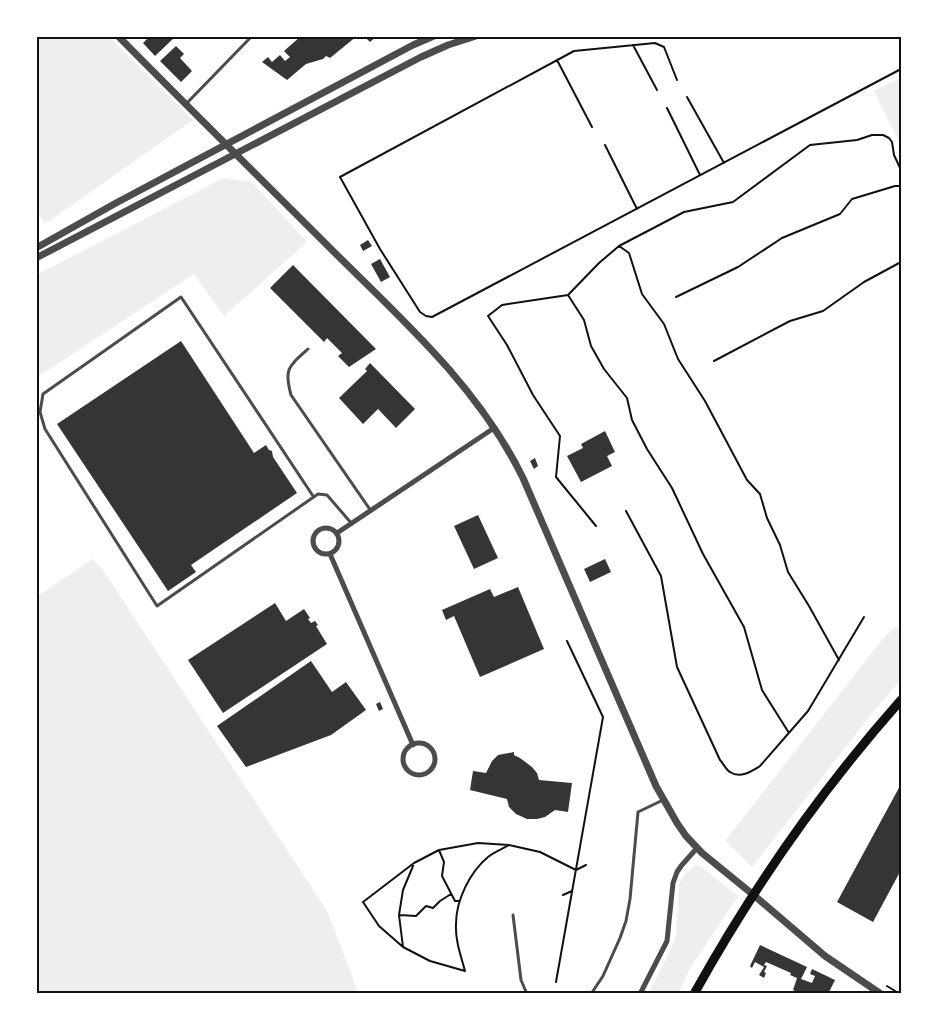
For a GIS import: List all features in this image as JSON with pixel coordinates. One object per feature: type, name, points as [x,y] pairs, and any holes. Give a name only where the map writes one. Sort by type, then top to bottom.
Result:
[{"type":"highway","points":[[694,994],[726,939],[801,827],[843,770],[901,700]]},
{"type":"street","points":[[118,36],[431,349],[472,396],[507,448],[523,478],[663,800],[677,824],[697,848],[825,956],[881,994]]},
{"type":"street","points":[[36,248],[225,144],[434,36]]},
{"type":"street","points":[[445,36],[448,45]]},
{"type":"street","points":[[36,258],[421,57],[476,36]]},
{"type":"street","points":[[337,533],[494,428]]},
{"type":"street","points":[[330,528],[337,533],[339,545],[330,554],[314,548],[313,539],[317,531],[330,528]]},
{"type":"street","points":[[330,554],[413,745]]},
{"type":"street","points":[[424,744],[432,750],[435,760],[428,772],[413,773],[405,766],[406,752],[413,745],[424,744]]},
{"type":"street","points":[[640,994],[667,941],[673,883],[677,872],[697,848]]},
{"type":"lane","points":[[186,104],[252,36]]},
{"type":"lane","points":[[313,496],[181,297],[43,394],[40,412],[45,429],[157,606],[313,496],[327,495],[352,524]]},
{"type":"lane","points":[[308,350],[290,366],[287,379],[291,395],[371,511]]},
{"type":"lane","points":[[591,994],[603,976],[626,921],[638,812],[663,800]]},
{"type":"lane","points":[[513,915],[521,980],[526,994]]},
{"type":"path","points":[[677,80],[663,47],[655,43],[574,51],[340,177],[420,312],[432,317],[901,69]]},
{"type":"path","points":[[633,45],[657,90]]},
{"type":"path","points":[[556,60],[592,127]]},
{"type":"path","points":[[687,98],[724,163]]},
{"type":"path","points":[[667,108],[700,176]]},
{"type":"path","points":[[596,526],[556,477],[560,436],[533,395],[507,345],[488,316],[502,305],[567,295],[619,246],[684,212],[733,202],[810,145],[883,135],[892,142],[894,155],[901,170]]},
{"type":"path","points":[[605,145],[637,209]]},
{"type":"path","points":[[676,297],[738,267],[782,238],[840,214],[852,199],[901,186]]},
{"type":"path","points":[[619,246],[629,253],[642,294],[664,324],[678,359],[705,401],[747,480],[760,494],[788,572],[839,660]]},
{"type":"path","points":[[714,361],[790,321],[824,311],[864,282],[901,262]]},
{"type":"path","points":[[567,295],[584,320],[591,346],[604,369],[627,398],[632,420],[672,489],[703,554],[744,627],[762,690],[789,733]]},
{"type":"path","points":[[626,511],[661,576],[677,667],[720,760],[730,772],[739,775],[751,772],[760,766],[789,733],[808,711],[864,617]]},
{"type":"path","points":[[556,982],[603,717],[567,641]]},
{"type":"path","points":[[509,845],[488,856],[473,874],[459,901],[456,924],[459,950],[465,971],[430,961],[403,947],[379,926],[363,902],[414,863],[440,850],[478,843],[509,845],[540,852],[576,870]]},
{"type":"path","points":[[440,850],[444,862],[442,876],[455,901],[459,901]]},
{"type":"path","points":[[403,947],[399,915],[403,890],[414,863]]},
{"type":"path","points":[[576,870],[586,865]]},
{"type":"path","points":[[563,895],[572,891]]},
{"type":"path","points":[[399,915],[416,916],[426,906],[433,908],[451,894]]},
{"type":"shaded area","points":[[36,36],[108,36],[193,120],[45,224],[36,210]]},
{"type":"shaded area","points":[[901,77],[901,145],[874,91]]},
{"type":"shaded area","points":[[224,178],[252,182],[307,242],[224,316],[194,274],[36,378],[36,275]]},
{"type":"shaded area","points":[[93,559],[103,570],[327,911],[359,994],[36,994],[36,597]]},
{"type":"shaded area","points":[[896,626],[901,631],[901,680],[873,712],[752,867],[725,841],[885,636]]},
{"type":"shaded area","points":[[696,865],[738,896],[691,967],[678,994],[648,994],[676,936],[679,884],[685,874]]},
{"type":"building","points":[[150,36],[176,36],[155,56],[143,43]]},
{"type":"building","points":[[301,36],[357,36],[330,58],[326,56],[306,64],[287,80],[262,62],[268,57],[272,62],[280,55],[285,61],[290,57],[284,51]]},
{"type":"building","points":[[364,36],[377,36],[370,42]]},
{"type":"building","points":[[176,46],[184,54],[180,58],[192,71],[181,82],[160,61]]},
{"type":"building","points":[[368,240],[372,246],[363,251],[360,245]]},
{"type":"building","points":[[380,259],[390,277],[381,282],[371,264]]},
{"type":"building","points":[[293,265],[376,349],[349,367],[338,356],[342,353],[327,338],[324,342],[270,288]]},
{"type":"building","points":[[181,341],[254,453],[266,445],[297,493],[191,565],[196,572],[168,591],[57,424]]},
{"type":"building","points":[[370,363],[415,409],[396,428],[378,409],[363,424],[339,398],[367,371],[365,369]]},
{"type":"building","points":[[605,431],[615,452],[607,456],[612,466],[581,482],[567,456],[583,448],[581,444]]},
{"type":"building","points":[[535,458],[538,466],[534,469],[530,461]]},
{"type":"building","points":[[478,515],[498,558],[474,569],[454,526]]},
{"type":"building","points":[[605,559],[611,572],[590,582],[584,569]]},
{"type":"building","points":[[518,587],[544,649],[480,677],[454,616],[446,620],[442,610],[490,589],[494,597]]},
{"type":"building","points":[[275,603],[286,621],[304,609],[311,623],[315,621],[318,625],[316,626],[327,644],[223,713],[188,660]]},
{"type":"building","points":[[311,661],[332,692],[346,682],[366,710],[331,735],[246,767],[217,726]]},
{"type":"building","points":[[380,702],[383,709],[379,711],[376,704]]},
{"type":"building","points":[[514,752],[514,755],[532,767],[539,780],[572,783],[568,812],[555,810],[545,817],[527,819],[516,814],[509,807],[507,799],[470,790],[473,771],[486,773],[498,755]]},
{"type":"building","points":[[901,784],[901,870],[873,922],[837,902]]},
{"type":"building","points":[[760,945],[807,967],[801,979],[812,983],[815,976],[810,974],[812,969],[835,980],[828,994],[801,994],[793,990],[797,978],[766,962],[764,978],[759,975],[764,967],[755,962],[752,968],[750,966]]}]
